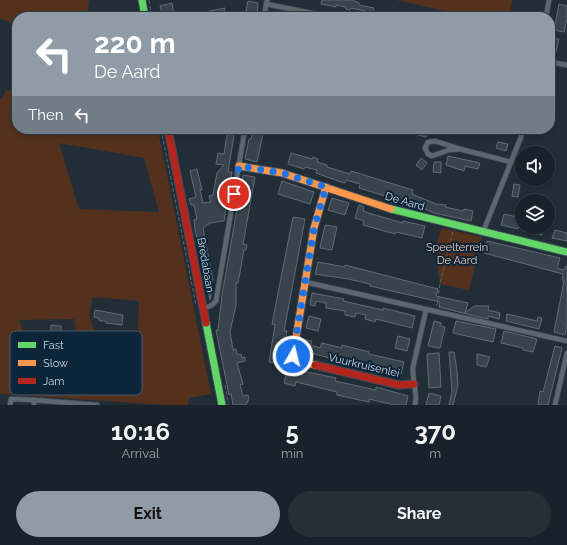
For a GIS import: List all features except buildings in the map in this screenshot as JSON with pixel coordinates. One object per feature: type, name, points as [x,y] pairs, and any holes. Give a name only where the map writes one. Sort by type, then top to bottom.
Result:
[{"type":"street","points":[[142,0],[144,12]]},
{"type":"street","points":[[547,12],[549,0]]},
{"type":"street","points":[[265,12],[267,2],[310,12]]},
{"type":"street","points":[[555,63],[567,65]]},
{"type":"street","name":"Bredabaan","points":[[169,134],[222,405]]},
{"type":"street","points":[[203,309],[212,305],[216,301],[244,134]]},
{"type":"street","points":[[483,232],[521,134]]},
{"type":"street","points":[[460,149],[449,150],[432,156],[428,154],[425,148],[428,142],[432,140],[511,162]]},
{"type":"street","name":"De Aard","points":[[239,166],[282,173],[404,213],[567,252]]},
{"type":"street","name":"Vuurkruisenlei","points":[[326,187],[314,228],[293,352],[295,360],[399,385],[414,384]]},
{"type":"street","points":[[305,282],[567,341]]},
{"type":"street","points":[[415,405],[417,391],[412,376],[414,358],[426,310]]},
{"type":"street","points":[[555,405],[567,353]]},
{"type":"street","points":[[10,405],[11,399],[34,403],[97,405]]},
{"type":"path","points":[[149,0],[151,12]]},
{"type":"path","points":[[436,312],[440,284],[455,225]]},
{"type":"green space","points":[[0,0],[89,0],[88,12],[12,12],[12,24],[0,18]]},
{"type":"green space","points":[[396,0],[512,0],[510,12],[449,12]]},
{"type":"green space","points":[[6,90],[12,91],[12,134],[159,134],[211,394],[189,398],[188,405],[167,405],[15,395],[142,395],[142,331],[138,331],[139,301],[93,297],[89,315],[95,331],[76,331],[74,319],[19,320],[23,331],[10,331],[10,395],[0,394],[0,99],[2,99]],"holes":[[[59,143],[144,158],[159,212],[79,209]]]},
{"type":"green space","name":"Speelterrein De Aard","points":[[441,228],[482,237],[469,290],[440,284],[435,252]]},
{"type":"traffic: fast","points":[[142,0],[144,12]]},
{"type":"traffic: fast","points":[[391,209],[567,252]]},
{"type":"traffic: fast","points":[[206,323],[222,405]]},
{"type":"traffic: slow","points":[[239,166],[282,173],[391,209]]},
{"type":"traffic: slow","points":[[315,365],[297,361],[293,356],[314,228],[326,187]]},
{"type":"traffic: jam","points":[[169,134],[206,323]]},
{"type":"traffic: jam","points":[[315,365],[399,385],[414,384]]},
{"type":"route","points":[[234,194],[239,166],[282,173],[326,187],[314,228],[293,356]]}]
